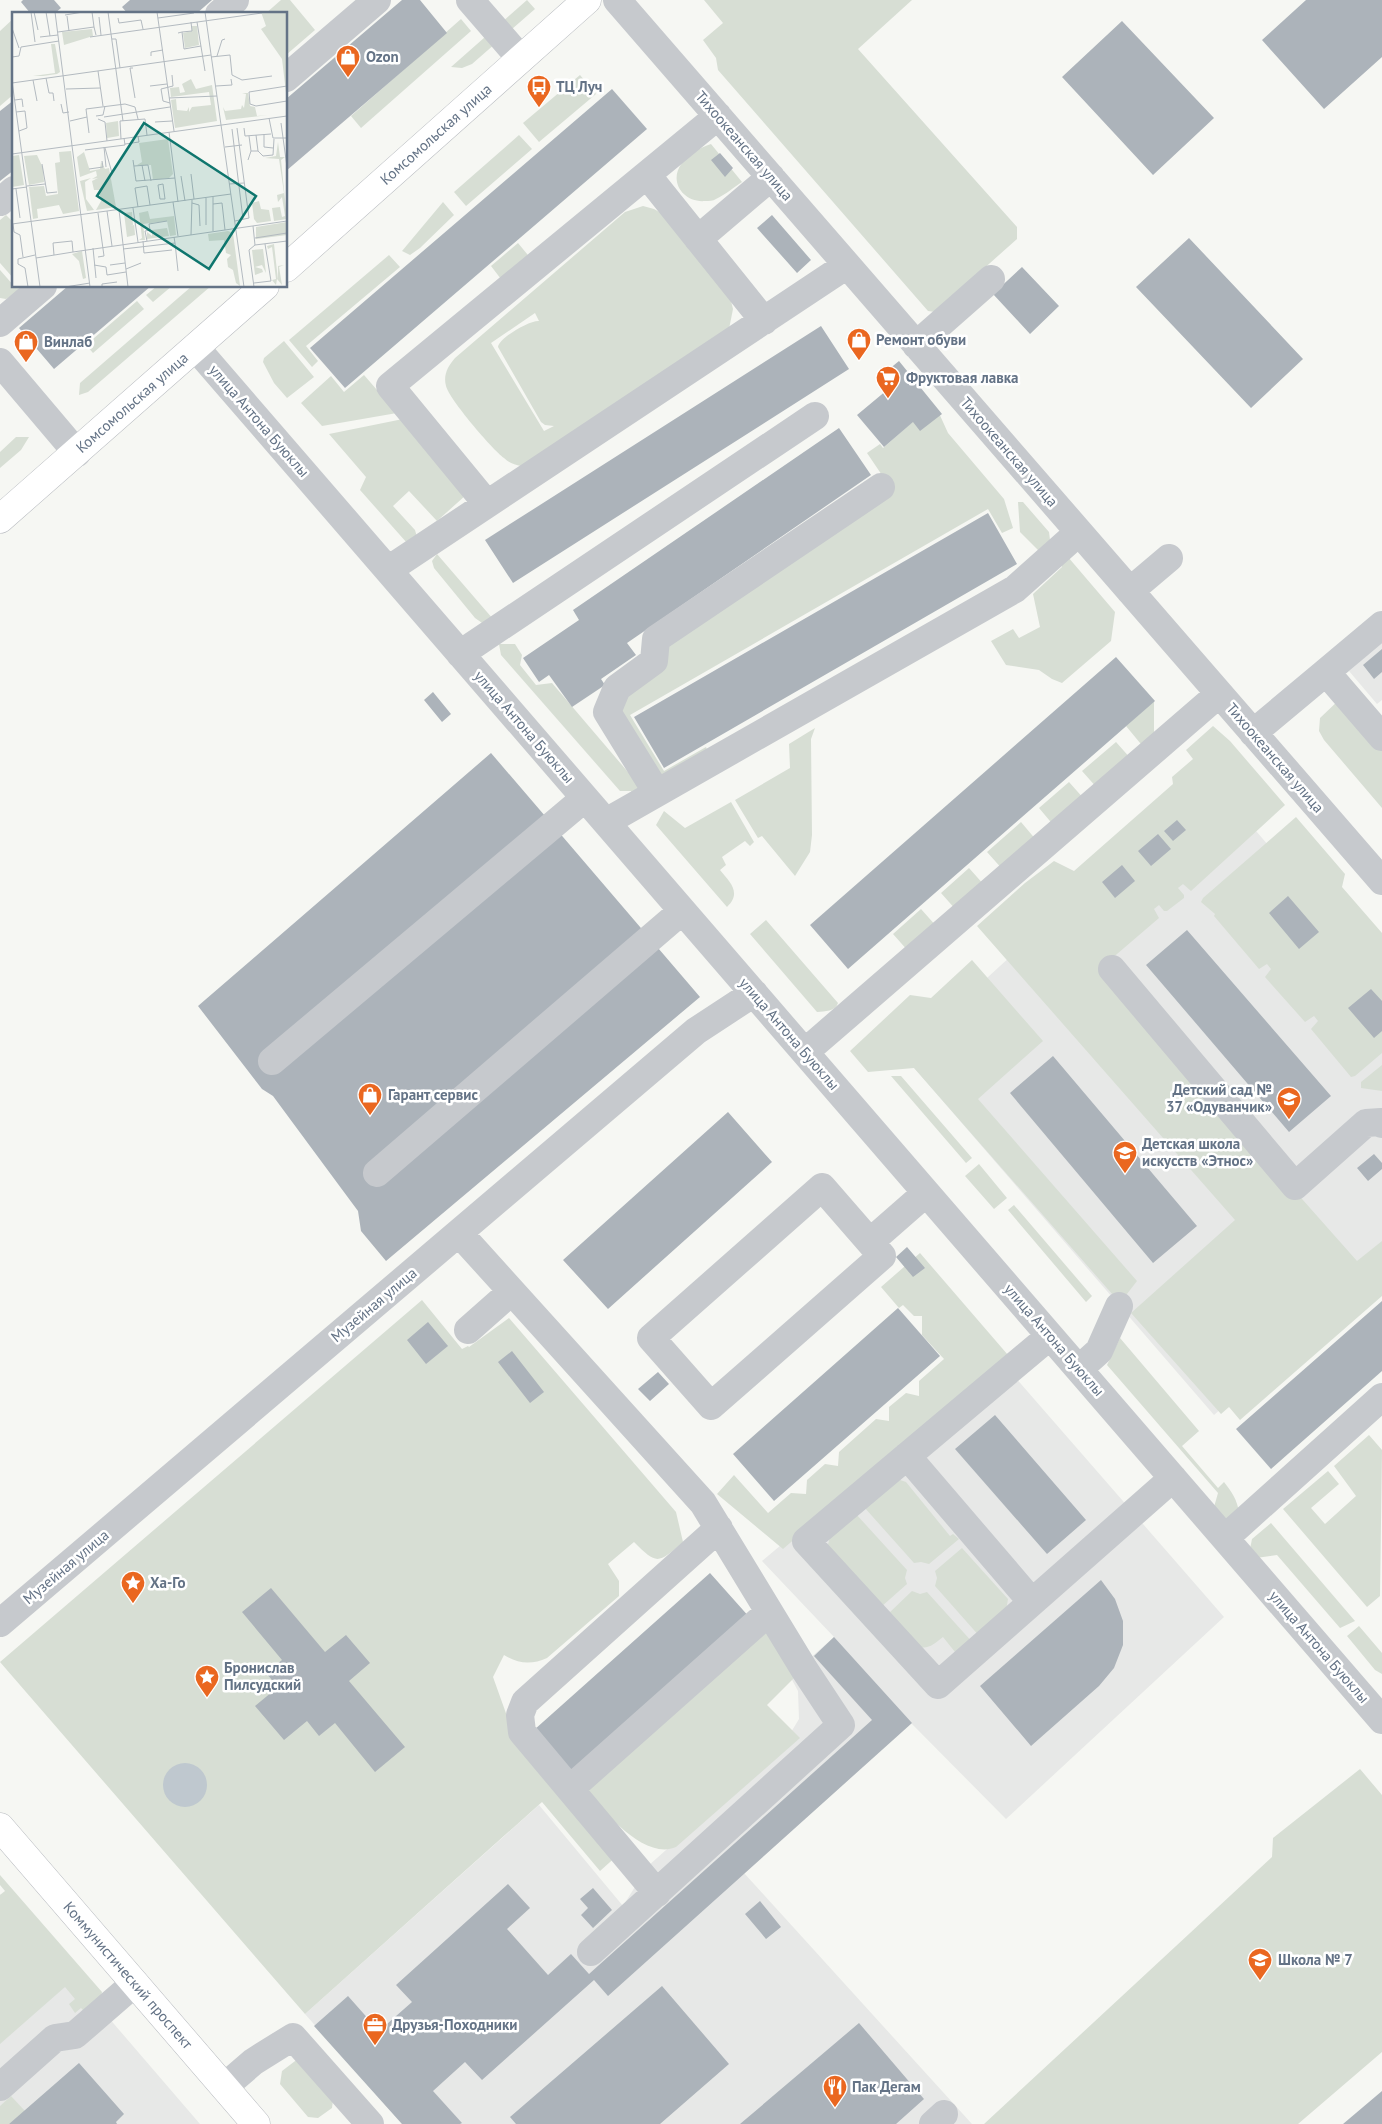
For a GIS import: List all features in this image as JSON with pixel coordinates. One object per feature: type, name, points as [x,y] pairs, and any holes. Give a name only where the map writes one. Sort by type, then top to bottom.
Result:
[{"type":"main road","name":"Комсомольская улица","points":[[288,266],[587,0]]},
{"type":"main road","name":"Комсомольская улица","points":[[0,518],[77,453],[263,288]]},
{"type":"main road","name":"Коммунистический проспект","points":[[0,1827],[256,2124]]},
{"type":"street","points":[[222,12],[236,0]]},
{"type":"street","points":[[288,76],[377,0]]},
{"type":"street","points":[[470,0],[521,58]]},
{"type":"street","name":"Тихоокеанская улица","points":[[617,0],[1382,881]]},
{"type":"street","points":[[487,504],[390,386],[718,116]]},
{"type":"street","points":[[647,175],[764,321]]},
{"type":"street","points":[[698,238],[771,177]]},
{"type":"street","points":[[0,202],[12,192]]},
{"type":"street","points":[[388,570],[847,265]]},
{"type":"street","points":[[916,345],[991,279]]},
{"type":"street","points":[[0,323],[41,288]]},
{"type":"street","name":"улица Антона Буюклы","points":[[196,348],[1225,1538],[1379,1712]]},
{"type":"street","points":[[0,362],[77,453]]},
{"type":"street","points":[[460,654],[815,416]]},
{"type":"street","points":[[657,793],[607,712],[617,688],[654,661],[656,640],[881,487]]},
{"type":"street","points":[[606,822],[1016,588],[1079,532]]},
{"type":"street","points":[[1130,590],[1169,558]]},
{"type":"street","points":[[1254,733],[1382,625]]},
{"type":"street","points":[[1326,672],[1382,737]]},
{"type":"street","points":[[805,1052],[1219,694]]},
{"type":"street","points":[[272,1061],[585,798]]},
{"type":"street","points":[[377,1173],[682,911]]},
{"type":"street","points":[[1112,970],[1295,1186],[1366,1123],[1381,1122],[1382,1124]]},
{"type":"street","name":"Музейная улица","points":[[0,1623],[696,1030],[754,994]]},
{"type":"street","points":[[822,1187],[870,1242],[882,1256],[711,1406],[651,1338],[822,1187]]},
{"type":"street","points":[[870,1242],[926,1193]]},
{"type":"street","points":[[459,1233],[704,1503],[769,1612],[841,1725],[591,1952]]},
{"type":"street","points":[[468,1330],[511,1292]]},
{"type":"street","points":[[1079,1369],[1099,1351],[1119,1306]]},
{"type":"street","points":[[1050,1336],[806,1541],[938,1685],[1173,1478]]},
{"type":"street","points":[[1225,1538],[1382,1397]]},
{"type":"street","points":[[907,1456],[1032,1602]]},
{"type":"street","points":[[657,1892],[522,1732],[520,1715],[525,1702],[719,1528]]},
{"type":"street","points":[[571,1788],[769,1612]]},
{"type":"street","points":[[0,2087],[55,2038],[75,2035],[134,1983]]},
{"type":"street","points":[[224,2087],[253,2062],[293,2037],[370,2124]]},
{"type":"shaded area","points":[[281,0],[290,0],[315,30],[288,53],[288,12],[267,12]]},
{"type":"shaded area","points":[[527,0],[535,9],[472,64],[462,68],[451,67]]},
{"type":"shaded area","points":[[704,0],[912,0],[858,49],[1017,227],[1017,239],[935,312],[928,311],[718,70],[716,58],[703,40],[723,23]]},
{"type":"shaded area","points":[[461,19],[471,31],[361,128],[351,116]]},
{"type":"shaded area","points":[[12,20],[12,96],[0,106],[0,31]]},
{"type":"shaded area","points":[[580,75],[596,94],[539,142],[523,123]]},
{"type":"shaded area","points":[[519,135],[532,149],[466,206],[454,192]]},
{"type":"shaded area","points":[[711,144],[742,182],[715,200],[697,201],[684,195],[680,190],[677,183],[678,170],[685,159],[691,154]]},
{"type":"shaded area","points":[[443,202],[454,215],[420,248],[410,255],[402,251]]},
{"type":"shaded area","points":[[643,206],[661,213],[730,297],[733,309],[729,329],[521,466],[512,464],[490,445],[449,392],[445,378],[450,364],[625,212]],"holes":[[[535,313],[539,321],[529,323],[516,330],[504,339],[498,347],[541,422],[545,425],[554,426],[544,431],[491,343]]]},
{"type":"shaded area","points":[[6,215],[12,221],[12,277],[0,263],[0,220]]},
{"type":"shaded area","points":[[518,243],[532,260],[504,283],[491,266]]},
{"type":"shaded area","points":[[389,255],[400,267],[306,346],[318,361],[312,367],[289,340]]},
{"type":"shaded area","points":[[0,270],[12,284],[12,288],[25,288],[6,299],[0,298]]},
{"type":"shaded area","points":[[155,288],[170,288],[153,302],[146,295]]},
{"type":"shaded area","points":[[190,288],[209,288],[88,392],[79,395],[80,383]]},
{"type":"shaded area","points":[[137,301],[144,309],[93,353],[86,345]]},
{"type":"shaded area","points":[[284,341],[314,377],[287,398],[274,383],[263,362],[264,358]]},
{"type":"shaded area","points":[[364,375],[397,413],[322,426],[301,403],[331,376],[344,392]]},
{"type":"shaded area","points":[[938,411],[948,433],[1004,499],[1013,528],[1002,533],[988,509],[630,715],[664,771],[706,747],[710,757],[659,785],[613,712],[661,642],[890,487],[867,453],[880,444],[883,448],[917,418]]},
{"type":"shaded area","points":[[403,419],[466,495],[437,521],[409,491],[393,506],[415,530],[417,537],[407,543],[360,490],[366,477],[329,434]]},
{"type":"shaded area","points":[[16,437],[29,437],[21,450],[0,468],[0,452]]},
{"type":"shaded area","points":[[1018,502],[1023,502],[1049,532],[1050,540],[1043,555],[1020,532]]},
{"type":"shaded area","points":[[437,554],[493,619],[485,625],[475,618],[434,568],[432,561]]},
{"type":"shaded area","points":[[1068,557],[1115,612],[1111,641],[1062,683],[1039,670],[1006,665],[991,641],[1013,629],[1019,638],[1040,627],[1033,594],[1062,567],[1061,564]]},
{"type":"shaded area","points":[[1382,642],[1382,700],[1377,704],[1349,671]]},
{"type":"shaded area","points":[[499,644],[515,644],[522,655],[520,665],[536,685],[552,683],[645,792],[634,798],[631,791],[620,791],[501,655]]},
{"type":"shaded area","points":[[1341,698],[1382,746],[1382,808],[1324,740],[1319,731],[1320,718]]},
{"type":"shaded area","points":[[1154,701],[1154,741],[1145,749],[1126,726]]},
{"type":"shaded area","points":[[1213,726],[1230,741],[1285,805],[1191,891],[1183,884],[1178,888],[1184,895],[1184,898],[1167,911],[1164,911],[1159,905],[1154,909],[1159,918],[1103,966],[1279,1173],[1357,1261],[1382,1241],[1382,1296],[1240,1420],[1229,1407],[1221,1414],[1131,1313],[1235,1220],[977,926],[1025,883],[1054,861],[1074,871],[1173,784],[1172,777],[1193,759],[1186,750]]},
{"type":"shaded area","points":[[815,728],[811,739],[812,835],[810,852],[795,876],[762,836],[758,838],[735,800],[790,768],[789,744]]},
{"type":"shaded area","points":[[1116,742],[1132,760],[1098,789],[1082,771]]},
{"type":"shaded area","points":[[1212,780],[1382,977],[1382,1264],[1214,1415],[903,1055],[1035,934]]},
{"type":"shaded area","points":[[1069,782],[1085,800],[1055,827],[1039,808]]},
{"type":"shaded area","points":[[731,802],[754,842],[750,846],[745,841],[722,857],[726,865],[720,870],[731,883],[734,892],[734,897],[727,907],[656,825],[664,811],[685,828]]},
{"type":"shaded area","points":[[1296,817],[1345,874],[1342,887],[1382,933],[1382,1053],[1355,1076],[1351,1077],[1311,1029],[1318,1021],[1314,1016],[1305,1022],[1265,977],[1271,969],[1267,964],[1259,969],[1214,916],[1215,914],[1201,902],[1203,898]]},
{"type":"shaded area","points":[[1021,822],[1037,841],[1004,871],[987,852]]},
{"type":"shaded area","points":[[969,868],[985,886],[957,911],[941,893]]},
{"type":"shaded area","points":[[921,909],[937,927],[909,952],[893,934]]},
{"type":"shaded area","points":[[766,920],[838,1003],[835,1008],[829,1011],[817,1012],[750,934]]},
{"type":"shaded area","points":[[972,960],[1043,1041],[978,1099],[1137,1281],[1120,1303],[914,1068],[868,1072],[850,1051],[910,995],[931,998]]},
{"type":"shaded area","points":[[1382,1065],[1382,1091],[1361,1088],[1361,1082]]},
{"type":"shaded area","points":[[891,1076],[901,1076],[972,1158],[966,1163]]},
{"type":"shaded area","points":[[979,1164],[1007,1198],[994,1209],[965,1176]]},
{"type":"shaded area","points":[[1014,1205],[1092,1296],[1086,1302],[1008,1210]]},
{"type":"shaded area","points":[[920,1253],[1008,1355],[783,1549],[717,1494],[734,1475],[768,1513],[791,1493],[806,1494],[807,1480],[825,1464],[838,1466],[839,1452],[876,1419],[889,1421],[889,1407],[906,1393],[919,1396],[919,1381],[944,1359],[922,1335],[922,1316],[914,1316],[903,1305],[899,1308],[881,1287]]},
{"type":"shaded area","points":[[422,1300],[462,1349],[469,1347],[509,1318],[676,1512],[683,1542],[668,1555],[658,1559],[648,1555],[634,1542],[608,1564],[619,1581],[619,1596],[547,1658],[536,1662],[525,1662],[504,1655],[493,1677],[512,1730],[619,1854],[600,1871],[542,1802],[305,2014],[0,1662]]},
{"type":"shaded area","points":[[1120,1338],[1199,1431],[1182,1446],[1218,1488],[1224,1482],[1234,1496],[1239,1512],[1224,1520],[1214,1507],[1218,1493],[1107,1365]]},
{"type":"shaded area","points":[[1001,1361],[1224,1617],[1006,1819],[911,1723],[744,1873],[972,2124],[402,2124],[305,2014],[539,1805],[623,1906],[648,1866],[782,1747],[799,1719],[798,1691],[790,1676],[834,1637],[762,1561]]},
{"type":"shaded area","points":[[1369,1435],[1382,1450],[1380,1596],[1367,1607],[1283,1509],[1328,1471],[1339,1484],[1311,1508],[1325,1524],[1356,1496],[1334,1466]]},
{"type":"shaded area","points":[[900,1480],[906,1482],[950,1536],[953,1534],[959,1539],[929,1564],[914,1563],[864,1507]]},
{"type":"shaded area","points":[[856,1514],[907,1570],[905,1578],[907,1584],[881,1607],[888,1614],[912,1591],[920,1594],[927,1592],[974,1644],[961,1653],[955,1652],[943,1637],[933,1645],[926,1647],[914,1645],[827,1548],[830,1537]]},
{"type":"shaded area","points":[[1271,1523],[1355,1621],[1340,1628],[1277,1555],[1256,1558],[1250,1549],[1252,1539]]},
{"type":"shaded area","points":[[962,1548],[1008,1599],[1005,1617],[981,1638],[935,1586],[937,1578],[935,1571]]},
{"type":"shaded area","points":[[1359,1626],[1382,1653],[1382,1674],[1375,1670],[1347,1636]]},
{"type":"shaded area","points":[[769,1628],[794,1678],[767,1705],[800,1738],[676,1847],[664,1849],[651,1847],[638,1841],[603,1809],[587,1788]]},
{"type":"shaded area","points":[[185,1763],[197,1767],[203,1773],[207,1785],[203,1797],[197,1803],[185,1807],[173,1803],[167,1797],[163,1785],[167,1773],[173,1767]]},
{"type":"shaded area","name":"Школа № 7","points":[[1360,1769],[1382,1795],[1382,2052],[1298,2124],[984,2124],[1272,1857],[1273,1838]]},
{"type":"shaded area","points":[[0,1875],[102,1992],[101,1997],[86,2013],[81,2008],[75,2013],[69,2004],[75,1999],[65,1987],[0,2044],[0,1895],[5,1891],[0,1885]]},
{"type":"shaded area","points":[[0,1894],[65,1967],[200,2124],[0,2124]]},
{"type":"shaded area","points":[[299,2058],[333,2100],[332,2108],[318,2118],[308,2117],[280,2084],[282,2071]]},
{"type":"shaded area","points":[[11,2096],[25,2111],[9,2124],[0,2124],[0,2106]]},
{"type":"building","points":[[23,0],[54,0],[61,8],[56,12],[29,12],[21,2]]},
{"type":"building","points":[[130,0],[212,0],[198,12],[126,12],[122,7]]},
{"type":"building","points":[[402,0],[420,0],[447,33],[288,169],[288,97]]},
{"type":"building","points":[[1306,0],[1382,0],[1382,57],[1324,109],[1262,40]]},
{"type":"building","points":[[1122,21],[1214,118],[1153,175],[1062,77]]},
{"type":"building","points":[[612,89],[647,129],[345,388],[310,348]]},
{"type":"building","points":[[12,102],[12,172],[0,181],[0,111]]},
{"type":"building","points":[[720,153],[733,168],[725,177],[711,160]]},
{"type":"building","points":[[772,215],[811,260],[797,273],[757,228]]},
{"type":"building","points":[[1189,238],[1303,359],[1251,408],[1136,287]]},
{"type":"building","points":[[1022,267],[1059,306],[1030,334],[993,294]]},
{"type":"building","points":[[66,288],[149,288],[54,369],[19,328]]},
{"type":"building","points":[[821,326],[849,369],[513,583],[485,540]]},
{"type":"building","points":[[899,361],[942,414],[920,431],[913,422],[884,447],[857,415],[887,390],[877,379]]},
{"type":"building","points":[[839,428],[871,475],[627,643],[636,655],[601,679],[605,685],[572,707],[549,675],[539,682],[523,658],[579,620],[573,610]]},
{"type":"building","points":[[988,513],[1017,564],[664,768],[634,717]]},
{"type":"building","points":[[1382,649],[1382,672],[1374,679],[1363,665]]},
{"type":"building","points":[[1116,657],[1155,701],[848,969],[810,925]]},
{"type":"building","points":[[433,692],[451,714],[442,722],[424,700]]},
{"type":"building","points":[[491,753],[700,997],[386,1261],[361,1231],[358,1211],[273,1096],[262,1089],[198,1006]]},
{"type":"building","points":[[1177,820],[1186,830],[1173,841],[1164,831]]},
{"type":"building","points":[[1158,834],[1171,849],[1151,866],[1138,851]]},
{"type":"building","points":[[1122,865],[1135,881],[1115,898],[1102,882]]},
{"type":"building","points":[[1288,896],[1319,932],[1299,949],[1269,913]]},
{"type":"building","points":[[1187,930],[1331,1096],[1289,1132],[1146,965]]},
{"type":"building","points":[[1371,989],[1382,1001],[1382,1031],[1374,1038],[1348,1008]]},
{"type":"building","points":[[1053,1056],[1197,1226],[1153,1263],[1010,1093]]},
{"type":"building","points":[[728,1112],[772,1162],[608,1309],[563,1260]]},
{"type":"building","points":[[1374,1154],[1382,1163],[1382,1169],[1368,1181],[1357,1168]]},
{"type":"building","points":[[907,1247],[925,1268],[913,1277],[896,1257]]},
{"type":"building","points":[[1382,1301],[1382,1371],[1271,1469],[1236,1429]]},
{"type":"building","points":[[898,1308],[940,1356],[774,1501],[733,1454]]},
{"type":"building","points":[[428,1322],[448,1346],[426,1364],[407,1340]]},
{"type":"building","points":[[512,1351],[544,1392],[530,1403],[498,1362]]},
{"type":"building","points":[[658,1372],[669,1384],[650,1401],[638,1389]]},
{"type":"building","points":[[995,1415],[1086,1520],[1047,1554],[955,1449]]},
{"type":"building","points":[[710,1573],[751,1619],[575,1776],[534,1730]]},
{"type":"building","points":[[1101,1580],[1115,1599],[1123,1621],[1123,1645],[1114,1668],[1099,1686],[1031,1746],[980,1686]]},
{"type":"building","points":[[271,1588],[325,1652],[346,1635],[370,1663],[349,1681],[405,1747],[375,1772],[335,1723],[319,1736],[307,1721],[284,1740],[255,1706],[278,1687],[266,1673],[282,1660],[242,1612]]},
{"type":"building","points":[[834,1637],[912,1723],[608,1996],[594,1980],[482,2080],[465,2062],[433,2091],[462,2123],[402,2124],[314,2026],[348,1996],[379,2031],[412,2002],[396,1985],[508,1884],[530,1908],[507,1929],[548,1975],[571,1954],[589,1974],[872,1720],[814,1656]]},
{"type":"building","points":[[593,1888],[612,1910],[593,1928],[581,1915],[588,1908],[580,1899]]},
{"type":"building","points":[[760,1901],[781,1927],[766,1939],[745,1914]]},
{"type":"building","points":[[662,1986],[729,2064],[660,2124],[516,2124],[510,2117]]},
{"type":"building","points":[[859,2023],[924,2099],[896,2124],[740,2124]]},
{"type":"building","points":[[79,2063],[124,2114],[116,2122],[117,2124],[9,2124]]},
{"type":"building","points":[[1382,2091],[1382,2124],[1343,2124]]},
{"type":"place","name":"Ozon","points":[[348,78]]},
{"type":"place","name":"ТЦ Луч","points":[[539,108]]},
{"type":"place","name":"Ремонт обуви","points":[[859,361]]},
{"type":"place","name":"Винлаб","points":[[26,363]]},
{"type":"place","name":"Фруктовая лавка","points":[[888,399]]},
{"type":"place","name":"Гарант сервис","points":[[370,1116]]},
{"type":"place","name":"Детский сад № 37 «Одуванчик»","points":[[1289,1120]]},
{"type":"place","name":"Детская школа искусств «Этнос»","points":[[1125,1174]]},
{"type":"place","name":"Ха-Го","points":[[133,1604]]},
{"type":"place","name":"Бронислав Пилсудский","points":[[207,1698]]},
{"type":"place","name":"Школа № 7","points":[[1260,1981]]},
{"type":"place","name":"Друзья-Походники","points":[[375,2046]]},
{"type":"place","name":"Пак Дегам","points":[[835,2108]]}]
